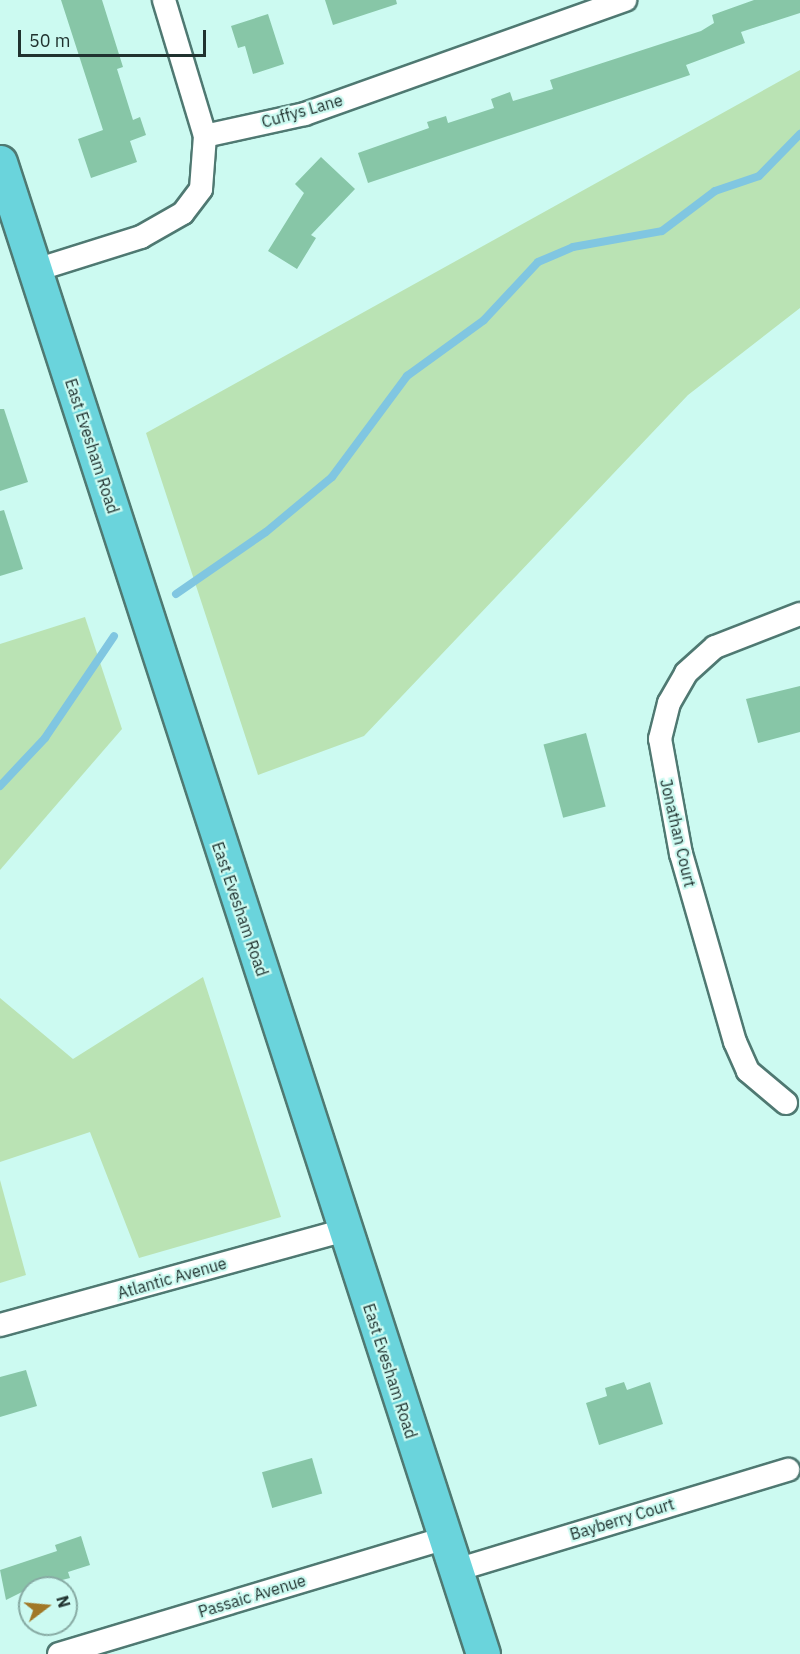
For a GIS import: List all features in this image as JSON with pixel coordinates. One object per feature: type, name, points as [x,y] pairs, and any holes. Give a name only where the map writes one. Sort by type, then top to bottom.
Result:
[{"type":"main road","name":"East Evesham Road","points":[[0,162],[483,1654]]},
{"type":"street","points":[[36,270],[141,237],[183,213],[201,189],[205,136],[164,0]]},
{"type":"street","name":"Cuffys Lane","points":[[205,136],[305,114],[625,0]]},
{"type":"street","name":"Jonathan Court","points":[[786,1103],[748,1071],[735,1042],[681,854],[660,739],[669,703],[686,673],[715,647],[800,614]]},
{"type":"street","name":"Atlantic Avenue","points":[[0,1325],[344,1230]]},
{"type":"street","name":"Bayberry Court","points":[[456,1570],[788,1470]]},
{"type":"street","name":"Passaic Avenue","points":[[59,1654],[446,1538]]},
{"type":"green space","points":[[800,70],[800,308],[688,395],[364,736],[258,775],[146,433]]},
{"type":"green space","points":[[85,617],[122,729],[0,870],[0,644]]},
{"type":"green space","points":[[203,977],[281,1217],[139,1258],[90,1132],[0,1162],[0,998],[73,1059]]},
{"type":"green space","points":[[0,1180],[26,1275],[0,1283]]},
{"type":"building","points":[[61,0],[102,0],[123,67],[117,69],[133,120],[140,117],[146,135],[130,141],[137,162],[91,178],[78,139],[103,130]]},
{"type":"building","points":[[325,0],[396,0],[397,4],[333,25]]},
{"type":"building","points":[[754,0],[800,0],[800,13],[741,32],[745,43],[686,65],[690,75],[368,183],[358,153],[429,128],[427,122],[446,116],[448,123],[494,108],[491,99],[510,92],[513,101],[553,89],[550,80],[701,31],[714,23],[712,15]]},
{"type":"building","points":[[268,14],[284,64],[253,74],[245,46],[238,48],[231,26]]},
{"type":"building","points":[[321,157],[355,189],[311,235],[316,238],[297,269],[268,251],[304,193],[295,184]]},
{"type":"building","points":[[0,409],[4,409],[28,482],[0,491]]},
{"type":"building","points":[[4,510],[23,569],[0,576],[0,511]]},
{"type":"building","points":[[800,686],[800,732],[758,743],[746,699]]},
{"type":"building","points":[[586,733],[606,806],[563,818],[543,744]]},
{"type":"building","points":[[26,1370],[37,1406],[0,1417],[0,1377]]},
{"type":"building","points":[[624,1382],[627,1390],[650,1382],[663,1424],[599,1445],[586,1403],[607,1396],[605,1388]]},
{"type":"building","points":[[312,1458],[322,1494],[272,1508],[262,1472]]},
{"type":"building","points":[[81,1536],[90,1565],[68,1572],[69,1576],[18,1576],[18,1594],[6,1600],[0,1570],[57,1551],[55,1545]]},
{"type":"waterway","points":[[176,594],[266,532],[332,477],[407,376],[484,320],[538,262],[573,247],[662,231],[715,191],[759,176],[800,134]]},
{"type":"waterway","points":[[0,786],[45,738],[114,636]]}]
